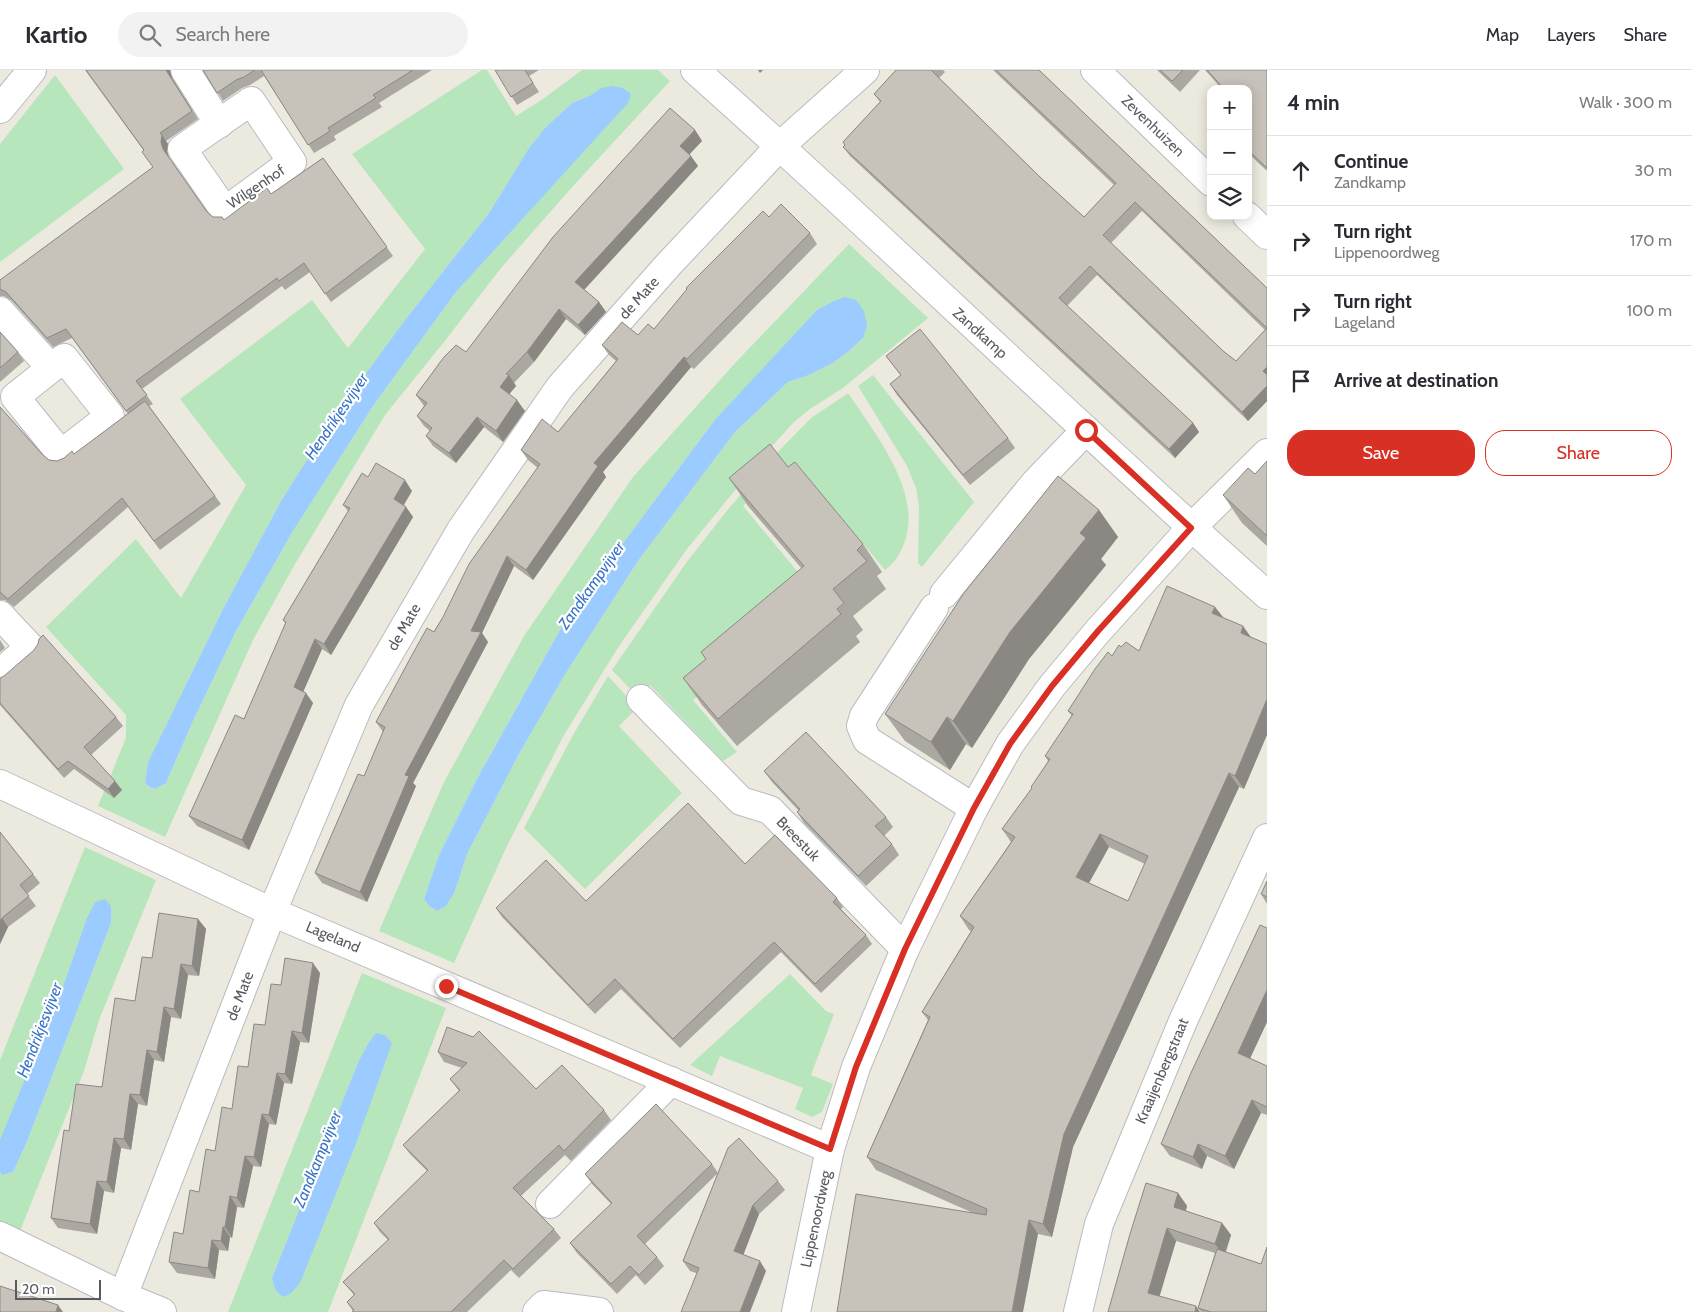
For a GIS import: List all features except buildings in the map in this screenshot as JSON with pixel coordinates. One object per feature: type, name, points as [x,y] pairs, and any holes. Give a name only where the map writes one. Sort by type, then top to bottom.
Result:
[{"type":"street","points":[[0,109],[32,70]]},
{"type":"street","points":[[185,70],[219,124]]},
{"type":"street","name":"Zandkamp","points":[[695,70],[780,146],[1191,528],[1267,595]]},
{"type":"street","name":"de Mate","points":[[123,1296],[272,912],[359,705],[460,530],[560,387],[669,264],[780,146],[865,70]]},
{"type":"street","name":"Zevenhuizen","points":[[1095,70],[1207,178]]},
{"type":"street","points":[[1251,220],[1267,235]]},
{"type":"street","points":[[0,311],[51,368]]},
{"type":"street","points":[[974,808],[867,740],[861,726],[864,716],[939,601],[1035,483],[1086,430]]},
{"type":"street","name":"Lippenoordweg","points":[[796,1312],[830,1149],[856,1067],[905,949],[974,808],[1010,744],[1052,686],[1098,631],[1191,528],[1267,453]]},
{"type":"street","points":[[0,615],[30,647],[0,674]]},
{"type":"street","name":"Breestuk","points":[[640,699],[741,802],[770,810],[905,949]]},
{"type":"street","name":"Lageland","points":[[0,784],[272,912],[830,1149]]},
{"type":"street","name":"Kraaijenbergstraat","points":[[1078,1312],[1099,1224],[1183,1021],[1267,838]]},
{"type":"street","points":[[550,1204],[671,1081]]},
{"type":"street","points":[[0,1236],[123,1296],[162,1312]]},
{"type":"street","points":[[537,1312],[544,1305],[599,1312]]},
{"type":"green space","points":[[482,70],[487,70],[516,116],[582,70],[658,70],[670,81],[501,268],[385,415],[295,564],[253,640],[165,837],[98,806],[126,738],[126,715],[46,627],[136,539],[181,598],[246,485],[180,399],[312,300],[348,348],[425,249],[352,154]],"holes":[[[601,88],[531,208],[456,292],[375,403],[293,531],[236,631],[166,783],[155,789],[148,787],[145,783],[148,762],[223,609],[281,501],[334,417],[402,324],[489,213],[529,148],[545,128],[572,103],[591,95]]]},
{"type":"green space","points":[[55,75],[124,169],[0,262],[0,144]]},
{"type":"green space","points":[[849,244],[928,318],[843,388],[810,409],[794,422],[763,456],[687,549],[619,646],[564,735],[506,848],[454,963],[379,931],[444,782],[524,636],[633,477],[737,361]],"holes":[[[863,338],[833,363],[809,375],[788,382],[735,432],[638,561],[564,676],[519,754],[467,854],[455,891],[437,911],[429,906],[424,899],[439,855],[478,777],[565,621],[714,421]]]},
{"type":"green space","points":[[873,375],[974,502],[922,567],[918,563],[919,506],[916,488],[907,466],[858,386]]},
{"type":"green space","points":[[849,394],[884,447],[903,486],[908,506],[908,526],[903,546],[896,559],[885,570],[796,463],[743,506],[817,595],[693,700],[737,752],[723,761],[650,685],[638,697],[612,670],[686,563],[769,461],[811,418]]},
{"type":"green space","points":[[608,676],[633,703],[629,708],[633,712],[619,726],[682,793],[585,889],[524,828],[573,735]]},
{"type":"green space","points":[[85,847],[156,880],[99,1020],[84,1071],[20,1231],[0,1221],[0,1172],[4,1175],[13,1172],[26,1144],[111,923],[86,920],[65,981],[0,1141],[0,1060]]},
{"type":"green space","points":[[362,973],[446,1008],[328,1312],[228,1312]],"holes":[[[376,1033],[284,1297],[275,1290],[272,1278],[359,1060]]]},
{"type":"green space","points":[[790,974],[826,1011],[834,1014],[811,1075],[833,1084],[822,1112],[812,1117],[795,1109],[803,1088],[720,1056],[712,1076],[690,1065]]},
{"type":"water","name":"Hendrikjesvijver","points":[[612,86],[623,88],[631,94],[628,103],[456,292],[375,403],[293,531],[236,631],[166,783],[155,789],[149,787],[145,783],[148,762],[223,609],[281,501],[334,417],[402,324],[489,213],[529,148],[545,128],[572,103],[591,95],[601,88]]},
{"type":"water","points":[[845,297],[856,300],[864,311],[867,325],[863,338],[833,363],[809,375],[788,382],[735,432],[638,561],[564,676],[519,754],[467,854],[455,891],[446,906],[437,911],[429,906],[424,899],[439,855],[478,777],[565,621],[714,421],[817,310]]},
{"type":"water","points":[[105,899],[111,906],[111,923],[26,1144],[13,1172],[3,1175],[0,1172],[0,1140],[65,981],[86,920],[95,902]]},
{"type":"water","points":[[376,1033],[385,1035],[392,1043],[357,1141],[300,1283],[291,1293],[284,1297],[275,1290],[272,1278],[359,1060]]},
{"type":"route","points":[[446,986],[830,1149],[856,1067],[905,949],[974,808],[1010,744],[1052,686],[1098,631],[1191,528],[1086,430]]},
{"type":"water label","name":"Zandkampvijver","points":[[591,585]]},
{"type":"water label","name":"Zandkampvijver","points":[[317,1159]]}]
